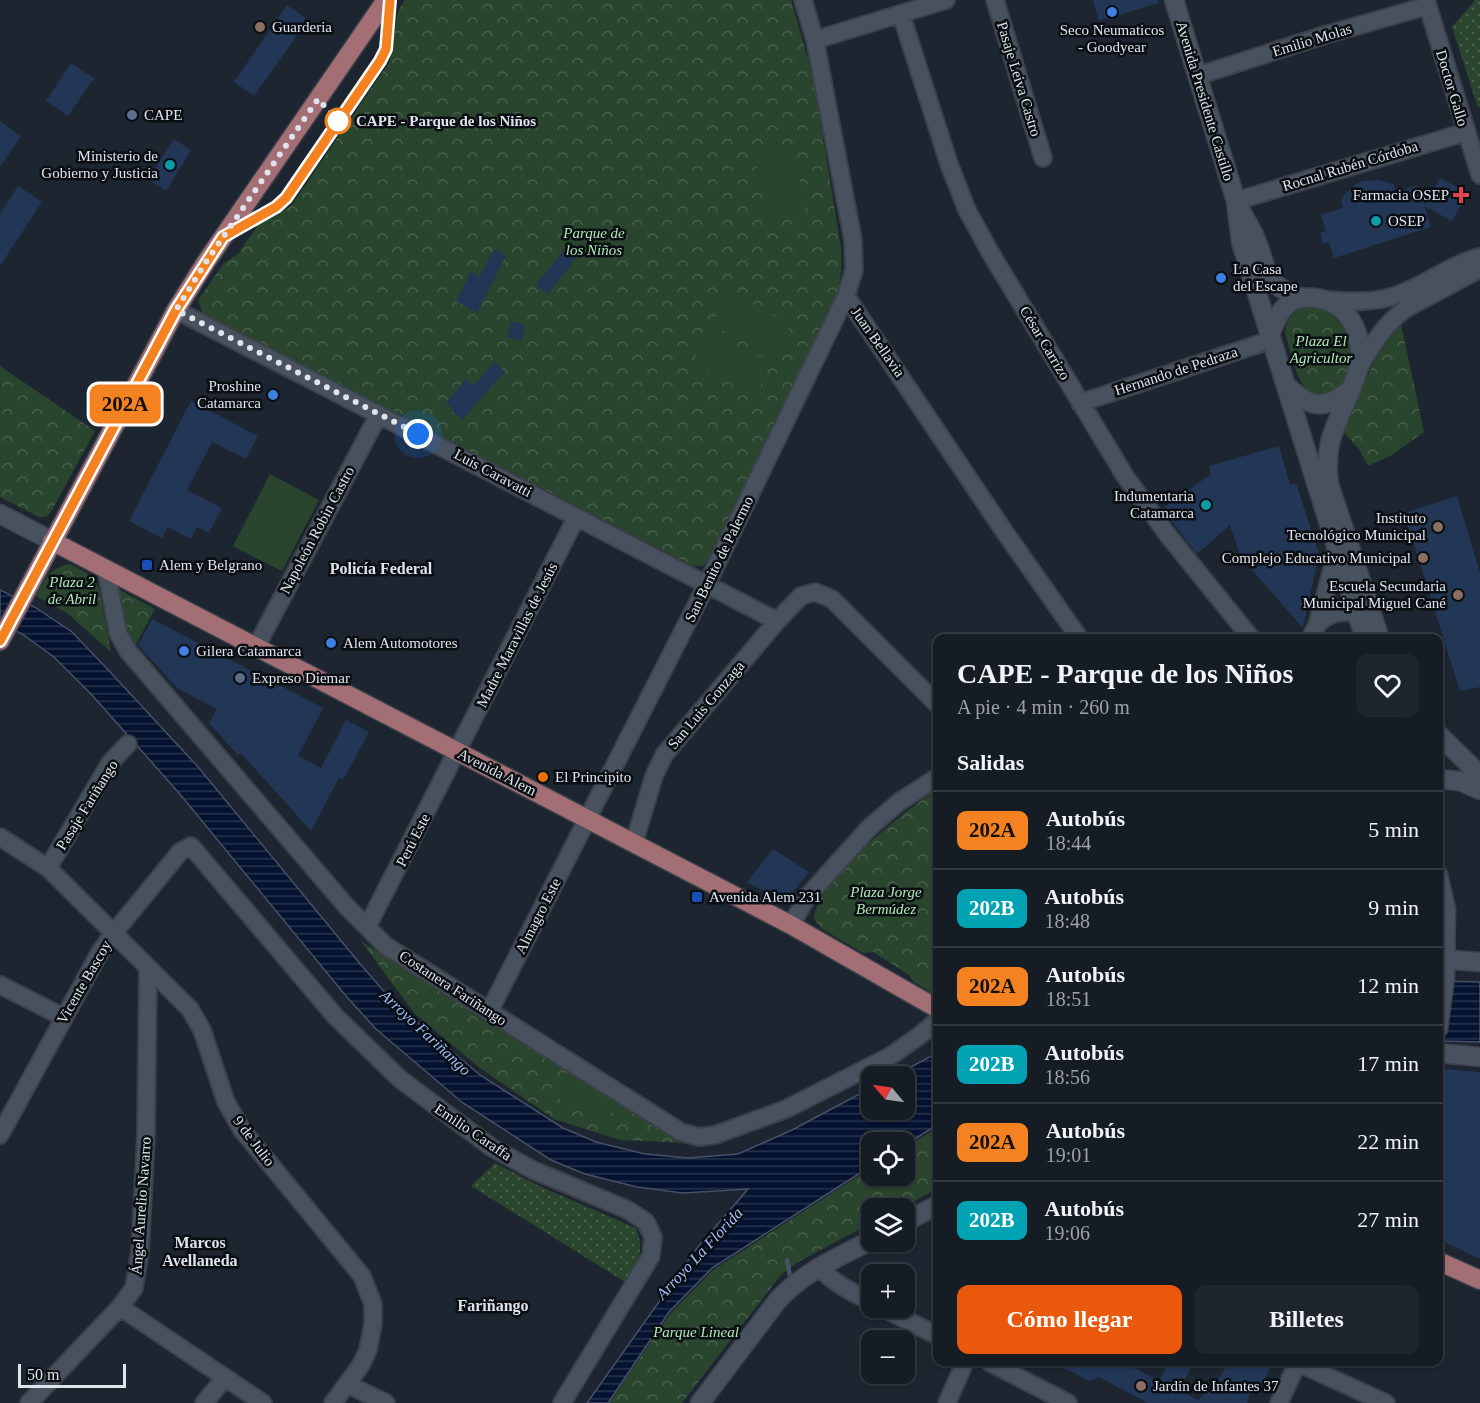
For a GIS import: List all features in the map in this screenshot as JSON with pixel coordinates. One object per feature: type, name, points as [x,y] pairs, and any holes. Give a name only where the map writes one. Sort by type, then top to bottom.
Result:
[{"type":"main road","points":[[2,637],[176,310],[206,262],[386,0]]},
{"type":"main road","name":"Avenida Presidente Castillo","points":[[1174,0],[1236,201],[1241,242],[1271,337]]},
{"type":"main road","name":"Avenida Presidente Castillo","points":[[1236,201],[1255,236],[1268,276],[1285,292],[1302,298]]},
{"type":"main road","points":[[1363,634],[1271,337],[1283,309],[1294,300],[1302,298],[1327,300],[1338,305],[1348,314],[1358,340],[1359,369],[1331,440],[1327,462],[1329,484],[1378,634]]},
{"type":"main road","points":[[1285,384],[1302,400],[1319,405],[1329,404],[1349,391]]},
{"type":"main road","points":[[0,514],[52,541]]},
{"type":"main road","name":"Avenida Alem","points":[[52,541],[791,925],[933,1006]]},
{"type":"main road","points":[[1443,738],[1464,761],[1480,774]]},
{"type":"main road","points":[[1443,740],[1452,762],[1443,774]]},
{"type":"main road","points":[[1443,779],[1460,781],[1480,790]]},
{"type":"main road","points":[[1443,896],[1446,909],[1443,965],[1480,962]]},
{"type":"main road","points":[[1443,1053],[1480,1057]]},
{"type":"main road","points":[[915,1216],[933,1208]]},
{"type":"main road","points":[[700,1403],[778,1300],[792,1285],[819,1267],[861,1246]]},
{"type":"main road","points":[[1443,1263],[1480,1280]]},
{"type":"street","name":"Juan Bellavia","points":[[803,0],[815,40],[853,240],[854,270],[846,296],[1006,534],[1076,634]]},
{"type":"street","points":[[815,40],[946,0]]},
{"type":"street","name":"Pasaje Leiva Castro","points":[[995,0],[1043,158]]},
{"type":"street","name":"Emilio Molas","points":[[1197,76],[1426,3]]},
{"type":"street","name":"Doctor Gallo","points":[[1426,3],[1480,175]]},
{"type":"street","name":"César Carrizo","points":[[901,14],[949,164],[967,210],[1125,476],[1167,534],[1248,634]]},
{"type":"street","name":"Rocnal Rubén Córdoba","points":[[1236,201],[1466,132]]},
{"type":"street","points":[[1327,300],[1372,301],[1394,296],[1480,256]]},
{"type":"street","points":[[1359,369],[1373,343],[1395,317],[1405,309],[1480,269]]},
{"type":"street","name":"San Benito de Palermo","points":[[588,819],[707,584],[846,296]]},
{"type":"street","name":"Luis Caravatti","points":[[176,310],[777,621]]},
{"type":"street","name":"Hernando de Pedraza","points":[[1080,403],[1271,337]]},
{"type":"street","name":"Napoleón Robin Castro","points":[[256,647],[379,414]]},
{"type":"street","name":"Madre Maravillas de Jesús","points":[[458,752],[576,518]]},
{"type":"street","points":[[1314,632],[1337,551]]},
{"type":"street","name":"Costanera Fariñango","points":[[106,569],[118,633],[128,651],[339,898],[386,946],[681,1132],[699,1137],[715,1135],[786,1109],[889,1057],[933,1024]]},
{"type":"street","name":"San Luis Gonzaga","points":[[634,843],[654,776],[664,755],[777,621],[801,596],[815,592],[832,599],[933,700]]},
{"type":"street","points":[[1314,632],[1326,615],[1335,612],[1357,613]]},
{"type":"street","name":"Pasaje Fariñango","points":[[48,868],[105,771],[128,744]]},
{"type":"street","name":"Perú Este","points":[[367,927],[458,752]]},
{"type":"street","points":[[791,925],[807,897],[869,828],[899,802],[933,780]]},
{"type":"street","name":"Almagro Este","points":[[489,1012],[588,819]]},
{"type":"street","name":"9 de Julio","points":[[0,837],[48,868],[190,1009],[202,1030],[226,1102],[242,1130],[348,1256],[362,1276],[373,1304],[373,1324],[368,1350],[333,1403]]},
{"type":"street","name":"Vicente Bascoy","points":[[0,1135],[100,952],[180,852],[192,846]]},
{"type":"street","name":"Emilio Caraffa","points":[[192,846],[335,1016],[400,1079],[491,1148],[533,1170],[628,1210],[646,1222],[653,1238],[651,1256],[562,1403]]},
{"type":"street","name":"Ángel Aurelio Navarro","points":[[29,1403],[120,1307],[134,1288],[140,1251],[146,1134],[148,968]]},
{"type":"street","points":[[0,986],[63,1017]]},
{"type":"street","points":[[819,1267],[830,1279],[861,1296]]},
{"type":"street","points":[[120,1307],[262,1403]]},
{"type":"street","points":[[903,1318],[933,1333]]},
{"type":"street","points":[[947,1403],[963,1366]]},
{"type":"street","points":[[997,1366],[1068,1403]]},
{"type":"street","points":[[1279,1403],[1296,1366]]},
{"type":"street","points":[[1307,1366],[1386,1403]]},
{"type":"street","points":[[204,1403],[225,1378]]},
{"type":"street","points":[[347,1384],[386,1403]]},
{"type":"green space","name":"Parque de los Niños","points":[[405,0],[791,0],[813,76],[841,248],[840,281],[822,330],[709,561],[702,566],[693,566],[203,314],[198,300],[224,263],[238,254],[260,222],[291,206],[390,61],[398,11]]},
{"type":"green space","points":[[1475,0],[1480,0],[1480,107],[1478,108],[1452,27]]},
{"type":"green space","points":[[793,144],[806,214],[767,222],[754,151]]},
{"type":"green space","points":[[728,292],[791,324],[774,357],[711,325]]},
{"type":"green space","name":"Plaza El Agricultor","points":[[1302,307],[1319,308],[1330,314],[1344,329],[1348,338],[1349,368],[1334,394],[1320,397],[1312,395],[1296,371],[1285,333],[1290,318]]},
{"type":"green space","points":[[1401,324],[1424,432],[1392,455],[1368,466],[1359,449],[1344,433],[1374,363]]},
{"type":"green space","points":[[708,331],[771,362],[755,396],[692,364]]},
{"type":"green space","points":[[0,366],[95,431],[51,512],[46,517],[39,517],[0,497]]},
{"type":"green space","points":[[270,474],[319,500],[282,571],[233,546]]},
{"type":"green space","name":"Plaza 2 de Abril","points":[[70,564],[92,576],[99,589],[111,652],[67,613],[36,596],[53,571]]},
{"type":"green space","points":[[120,590],[155,609],[133,650],[122,621],[119,606]]},
{"type":"green space","name":"Plaza Jorge Bermúdez","points":[[933,793],[933,994],[873,952],[863,953],[821,928],[814,919],[819,903],[845,867],[864,848]]},
{"type":"green space","points":[[361,941],[684,1143],[620,1140],[554,1119],[480,1068],[414,1013]]},
{"type":"green space","points":[[567,1072],[617,1103],[602,1126],[553,1095]]},
{"type":"green space","name":"Parque Lineal","points":[[933,1130],[933,1191],[915,1201],[915,1198],[861,1198],[861,1228],[798,1262],[780,1276],[682,1403],[609,1403],[670,1314],[713,1270],[861,1174],[861,1186],[915,1186],[915,1142]]},
{"type":"green space","points":[[495,1163],[539,1186],[636,1228],[640,1244],[639,1256],[625,1282],[471,1186]]},
{"type":"water","points":[[0,590],[36,608],[72,632],[199,768],[395,1004],[480,1075],[563,1128],[596,1142],[645,1154],[688,1158],[738,1154],[792,1130],[861,1093],[861,1120],[915,1120],[915,1066],[913,1066],[933,1055],[933,1128],[915,1139],[915,1132],[861,1132],[861,1172],[712,1268],[669,1312],[608,1403],[587,1403],[698,1247],[748,1189],[683,1193],[637,1187],[585,1174],[551,1160],[463,1103],[376,1029],[346,996],[179,793],[92,695],[54,657],[22,634],[0,623]]},
{"type":"water","points":[[1443,981],[1480,982],[1480,1042],[1443,1041]]},
{"type":"building","name":"Seco Neumaticos - Goodyear","points":[[1093,0],[1158,0],[1159,3],[1099,21]]},
{"type":"building","points":[[287,5],[308,20],[254,96],[234,82]]},
{"type":"building","points":[[71,63],[94,78],[68,116],[46,101]]},
{"type":"building","points":[[0,121],[21,136],[0,167]]},
{"type":"building","name":"Ministerio de Gobierno y Justicia","points":[[174,139],[191,150],[166,191],[148,179]]},
{"type":"building","points":[[1440,178],[1468,193],[1452,221],[1424,206]]},
{"type":"building","name":"OSEP","points":[[1379,180],[1394,184],[1396,192],[1418,185],[1431,227],[1334,258],[1329,242],[1323,244],[1320,233],[1326,231],[1321,215],[1343,208],[1341,201],[1344,195],[1356,184]]},
{"type":"building","points":[[18,186],[42,202],[0,266],[0,214]]},
{"type":"building","points":[[570,243],[581,252],[548,294],[536,285]]},
{"type":"building","points":[[494,249],[506,255],[477,313],[456,301],[471,272],[480,277]]},
{"type":"building","points":[[511,321],[525,325],[521,341],[507,337]]},
{"type":"building","points":[[494,362],[505,371],[462,420],[446,403],[466,379],[474,385]]},
{"type":"building","points":[[191,401],[258,436],[246,459],[212,442],[187,490],[222,508],[209,533],[197,527],[191,539],[168,527],[162,538],[129,521]]},
{"type":"building","points":[[1279,446],[1290,485],[1296,483],[1319,554],[1303,628],[1241,557],[1230,525],[1197,554],[1162,509],[1211,474],[1209,466]]},
{"type":"building","points":[[1457,496],[1480,573],[1480,687],[1460,691],[1404,513]]},
{"type":"building","points":[[152,619],[323,708],[298,756],[321,768],[346,720],[369,732],[343,780],[339,778],[311,831],[241,753],[238,755],[209,723],[217,709],[178,689],[138,645]]},
{"type":"building","points":[[773,849],[809,872],[785,902],[747,882]]},
{"type":"building","points":[[1446,1069],[1480,1072],[1480,1259],[1443,1241],[1443,1075]]},
{"type":"building","points":[[1060,1366],[1130,1366],[1159,1381],[1167,1366],[1192,1366],[1179,1390],[1198,1400],[1209,1390],[1213,1390],[1226,1366],[1271,1366],[1259,1389],[1252,1386],[1247,1403],[1148,1403],[1099,1377],[1090,1381]]},
{"type":"waterway","points":[[787,1260],[791,1282]]},
{"type":"bus line","name":"202A","points":[[0,641],[176,310],[206,262],[223,237],[276,207],[286,198],[380,61],[386,49],[390,0]]},
{"type":"place","name":"Seco Neumaticos - Goodyear","points":[[1112,12]]},
{"type":"place","name":"Guarderia","points":[[260,27]]},
{"type":"place","name":"CAPE","points":[[132,115]]},
{"type":"place","name":"CAPE - Parque de los Niños","points":[[338,121]]},
{"type":"place","name":"Ministerio de Gobierno y Justicia","points":[[170,165]]},
{"type":"place","name":"Farmacia OSEP","points":[[1461,195]]},
{"type":"place","name":"OSEP","points":[[1376,221]]},
{"type":"place","name":"La Casa del Escape","points":[[1221,278]]},
{"type":"place","name":"Proshine Catamarca","points":[[273,395]]},
{"type":"place","name":"Indumentaria Catamarca","points":[[1206,505]]},
{"type":"place","name":"Instituto Tecnológico Municipal","points":[[1438,527]]},
{"type":"place","name":"Complejo Educativo Municipal","points":[[1423,558]]},
{"type":"place","name":"Alem y Belgrano","points":[[147,565]]},
{"type":"place","name":"Escuela Secundaria Municipal Miguel Cané","points":[[1458,595]]},
{"type":"place","name":"Alem Automotores","points":[[331,643]]},
{"type":"place","name":"Gilera Catamarca","points":[[184,651]]},
{"type":"place","name":"Expreso Diemar","points":[[240,678]]},
{"type":"place","name":"El Principito","points":[[543,777]]},
{"type":"place","name":"Avenida Alem 231","points":[[697,897]]},
{"type":"place","name":"Jardín de Infantes 37","points":[[1141,1386]]},
{"type":"district","name":"Policía Federal","points":[[381,568]]},
{"type":"district","name":"Marcos Avellaneda","points":[[200,1251]]},
{"type":"district","name":"Fariñango","points":[[493,1305]]},
{"type":"route","points":[[338,121],[318,99],[206,262],[176,310],[418,434]]},
{"type":"water label","name":"Arroyo Fariñango","points":[[426,1032]]},
{"type":"water label","name":"Arroyo La Florida","points":[[699,1253]]}]
